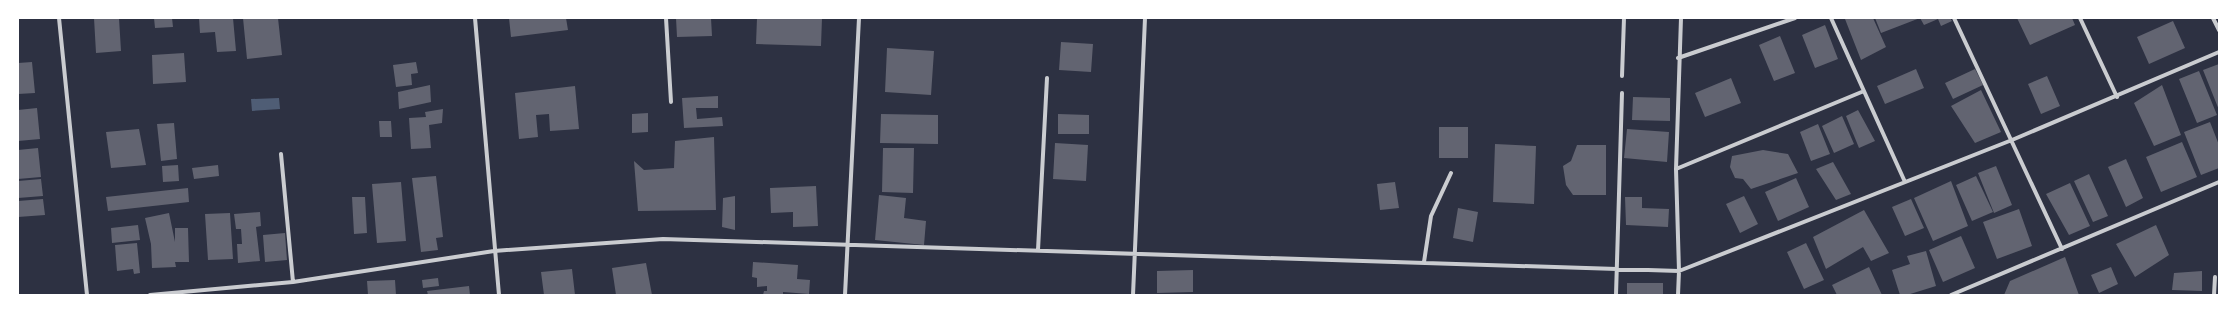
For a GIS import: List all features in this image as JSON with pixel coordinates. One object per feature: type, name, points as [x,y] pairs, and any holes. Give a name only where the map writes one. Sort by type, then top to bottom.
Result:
[{"type":"street","points":[[59,18],[88,295]]},
{"type":"street","points":[[475,18],[499,295]]},
{"type":"street","points":[[666,18],[671,102]]},
{"type":"street","points":[[845,295],[859,18]]},
{"type":"street","points":[[1133,295],[1136,254],[1145,18]]},
{"type":"street","points":[[1622,76],[1624,18]]},
{"type":"street","points":[[1678,295],[1679,271],[1676,169],[1678,58],[1681,18]]},
{"type":"street","points":[[1678,58],[1795,18]]},
{"type":"street","points":[[1831,18],[1905,182]]},
{"type":"street","points":[[1954,18],[2062,249]]},
{"type":"street","points":[[2080,18],[2117,97]]},
{"type":"street","points":[[2214,18],[2219,30]]},
{"type":"street","points":[[150,295],[293,282],[494,251],[663,239],[1679,271],[2012,140],[2117,97],[2219,52]]},
{"type":"street","points":[[1038,250],[1047,78]]},
{"type":"street","points":[[1676,169],[1864,91]]},
{"type":"street","points":[[1616,295],[1622,93]]},
{"type":"street","points":[[281,154],[293,282]]},
{"type":"street","points":[[1424,262],[1431,216],[1450,173]]},
{"type":"street","points":[[1951,295],[2219,182]]},
{"type":"street","points":[[2214,295],[2215,277]]},
{"type":"water","points":[[279,98],[280,109],[252,111],[251,99]]},
{"type":"building","points":[[94,18],[119,18],[121,51],[96,53]]},
{"type":"building","points":[[154,18],[172,18],[173,27],[155,28]]},
{"type":"building","points":[[199,18],[233,18],[236,51],[217,52],[215,32],[200,33]]},
{"type":"building","points":[[243,18],[278,18],[282,55],[247,59]]},
{"type":"building","points":[[509,18],[566,18],[568,30],[511,37]]},
{"type":"building","points":[[676,18],[711,18],[712,36],[677,37]]},
{"type":"building","points":[[757,18],[822,18],[821,46],[756,44]]},
{"type":"building","points":[[1873,18],[1886,47],[1861,60],[1845,19]]},
{"type":"building","points":[[1875,18],[1920,18],[1881,33]]},
{"type":"building","points":[[1920,18],[1950,18],[1952,21],[1941,26],[1938,19],[1924,25]]},
{"type":"building","points":[[2017,18],[2072,18],[2075,25],[2030,45]]},
{"type":"building","points":[[2173,21],[2185,48],[2149,64],[2137,37]]},
{"type":"building","points":[[1825,25],[1838,59],[1815,68],[1802,35]]},
{"type":"building","points":[[1780,36],[1795,73],[1774,81],[1759,45]]},
{"type":"building","points":[[1061,42],[1093,44],[1091,72],[1059,70]]},
{"type":"building","points":[[887,48],[934,51],[931,95],[885,92]]},
{"type":"building","points":[[184,53],[186,82],[153,84],[152,55]]},
{"type":"building","points":[[32,62],[35,93],[18,94],[18,63]]},
{"type":"building","points":[[416,62],[418,73],[411,74],[412,85],[396,87],[393,65]]},
{"type":"building","points":[[2219,64],[2219,110],[2203,70]]},
{"type":"building","points":[[1916,69],[1924,88],[1885,104],[1877,86]]},
{"type":"building","points":[[1975,69],[1983,85],[1953,99],[1945,83]]},
{"type":"building","points":[[2199,71],[2217,115],[2197,123],[2179,79]]},
{"type":"building","points":[[2047,76],[2060,106],[2041,114],[2028,84]]},
{"type":"building","points":[[1731,78],[1741,103],[1705,117],[1695,93]]},
{"type":"building","points":[[430,85],[431,102],[399,109],[398,92]]},
{"type":"building","points":[[2162,85],[2181,135],[2154,146],[2134,103]]},
{"type":"building","points":[[575,86],[579,129],[550,131],[549,114],[536,115],[538,137],[519,139],[515,93]]},
{"type":"building","points":[[1981,90],[2001,132],[1975,143],[1951,106]]},
{"type":"building","points":[[718,96],[718,108],[696,108],[697,119],[722,117],[723,126],[684,128],[682,98]]},
{"type":"building","points":[[1633,97],[1670,98],[1670,121],[1632,120]]},
{"type":"building","points":[[37,108],[40,139],[18,141],[18,110]]},
{"type":"building","points":[[443,109],[442,123],[429,125],[431,148],[411,149],[409,118],[426,117],[425,112]]},
{"type":"building","points":[[1858,110],[1875,141],[1859,148],[1846,116]]},
{"type":"building","points":[[648,113],[648,132],[632,133],[632,114]]},
{"type":"building","points":[[881,114],[938,115],[938,144],[880,143]]},
{"type":"building","points":[[1058,114],[1089,115],[1089,134],[1058,134]]},
{"type":"building","points":[[1842,116],[1854,144],[1834,153],[1822,126]]},
{"type":"building","points":[[379,121],[391,121],[392,137],[380,137]]},
{"type":"building","points":[[2210,122],[2219,145],[2219,168],[2201,175],[2184,132]]},
{"type":"building","points":[[174,123],[177,159],[161,161],[157,124]]},
{"type":"building","points":[[1818,124],[1830,154],[1811,161],[1800,132]]},
{"type":"building","points":[[1439,127],[1468,127],[1468,158],[1439,158]]},
{"type":"building","points":[[139,129],[146,165],[111,168],[106,132]]},
{"type":"building","points":[[1627,129],[1669,132],[1667,162],[1624,158]]},
{"type":"building","points":[[714,137],[716,210],[638,211],[634,161],[644,170],[674,168],[675,141]]},
{"type":"building","points":[[2182,142],[2197,177],[2161,192],[2146,157]]},
{"type":"building","points":[[1055,143],[1088,145],[1086,181],[1053,179]]},
{"type":"building","points":[[1495,144],[1536,146],[1534,204],[1493,202]]},
{"type":"building","points":[[1577,145],[1606,145],[1606,195],[1573,195],[1566,185],[1563,166],[1571,161]]},
{"type":"building","points":[[38,148],[41,177],[18,179],[18,150]]},
{"type":"building","points":[[883,148],[914,148],[913,193],[882,192]]},
{"type":"building","points":[[1763,150],[1788,154],[1798,173],[1751,189],[1743,179],[1735,178],[1730,167],[1732,156]]},
{"type":"building","points":[[2126,159],[2143,198],[2126,207],[2108,167]]},
{"type":"building","points":[[1833,162],[1851,194],[1836,200],[1816,169]]},
{"type":"building","points":[[178,165],[179,181],[163,182],[162,166]]},
{"type":"building","points":[[218,165],[219,176],[194,179],[192,168]]},
{"type":"building","points":[[1996,166],[2012,205],[1994,213],[1978,173]]},
{"type":"building","points":[[2089,174],[2108,216],[2093,222],[2074,181]]},
{"type":"building","points":[[436,176],[443,237],[436,238],[438,250],[421,252],[412,178]]},
{"type":"building","points":[[1976,176],[1993,212],[1972,221],[1956,185]]},
{"type":"building","points":[[1796,178],[1809,207],[1778,221],[1765,192]]},
{"type":"building","points":[[41,179],[43,196],[18,198],[18,181]]},
{"type":"building","points":[[1951,181],[1968,226],[1933,241],[1914,198]]},
{"type":"building","points":[[401,182],[406,241],[377,243],[372,184]]},
{"type":"building","points":[[1395,182],[1399,208],[1380,210],[1377,184]]},
{"type":"building","points":[[2070,183],[2090,226],[2069,235],[2046,194]]},
{"type":"building","points":[[816,186],[818,226],[793,227],[793,212],[771,213],[770,188]]},
{"type":"building","points":[[188,188],[189,202],[108,211],[106,197]]},
{"type":"building","points":[[879,195],[906,198],[904,218],[926,221],[924,245],[875,240]]},
{"type":"building","points":[[735,196],[735,230],[722,227],[723,198]]},
{"type":"building","points":[[1744,196],[1758,224],[1740,233],[1726,204]]},
{"type":"building","points":[[352,197],[365,197],[367,233],[354,234]]},
{"type":"building","points":[[1625,197],[1642,197],[1642,208],[1669,209],[1668,227],[1626,225]]},
{"type":"building","points":[[43,199],[45,215],[18,217],[18,201]]},
{"type":"building","points":[[1911,199],[1924,228],[1905,236],[1892,207]]},
{"type":"building","points":[[1458,208],[1478,212],[1473,242],[1453,238]]},
{"type":"building","points":[[2019,209],[2032,246],[1997,259],[1983,222]]},
{"type":"building","points":[[1864,210],[1889,253],[1871,261],[1863,247],[1826,269],[1813,237]]},
{"type":"building","points":[[260,212],[261,226],[256,227],[260,261],[238,263],[237,244],[242,244],[241,229],[236,229],[234,214]]},
{"type":"building","points":[[169,213],[175,242],[175,228],[188,228],[189,262],[175,262],[176,267],[152,268],[151,244],[145,218]]},
{"type":"building","points":[[230,213],[233,259],[208,260],[205,214]]},
{"type":"building","points":[[138,225],[140,240],[112,243],[111,228]]},
{"type":"building","points":[[2156,225],[2169,255],[2135,277],[2116,244]]},
{"type":"building","points":[[285,233],[287,260],[265,262],[263,235]]},
{"type":"building","points":[[1961,236],[1975,268],[1943,282],[1929,250]]},
{"type":"building","points":[[137,243],[140,273],[134,274],[133,269],[117,271],[115,245]]},
{"type":"building","points":[[1806,243],[1824,280],[1804,289],[1787,252]]},
{"type":"building","points":[[1926,251],[1936,286],[1907,295],[1900,295],[1892,270],[1910,264],[1907,256]]},
{"type":"building","points":[[2065,257],[2079,295],[2004,295],[2010,281]]},
{"type":"building","points":[[753,262],[798,265],[797,279],[810,280],[809,294],[783,292],[783,295],[763,295],[764,291],[767,291],[767,286],[757,287],[757,278],[752,277]]},
{"type":"building","points":[[646,263],[652,295],[616,295],[612,268]]},
{"type":"building","points":[[1869,267],[1882,295],[1837,295],[1832,285]]},
{"type":"building","points":[[2111,267],[2118,284],[2099,293],[2091,275]]},
{"type":"building","points":[[572,269],[575,295],[544,295],[541,272]]},
{"type":"building","points":[[1193,270],[1193,292],[1157,293],[1157,271]]},
{"type":"building","points":[[2202,271],[2202,291],[2172,290],[2174,273]]},
{"type":"building","points":[[438,278],[439,286],[423,288],[422,280]]},
{"type":"building","points":[[395,280],[396,295],[368,295],[367,281]]},
{"type":"building","points":[[1627,283],[1663,283],[1663,295],[1627,295]]},
{"type":"building","points":[[469,286],[470,295],[428,295],[427,291]]}]
